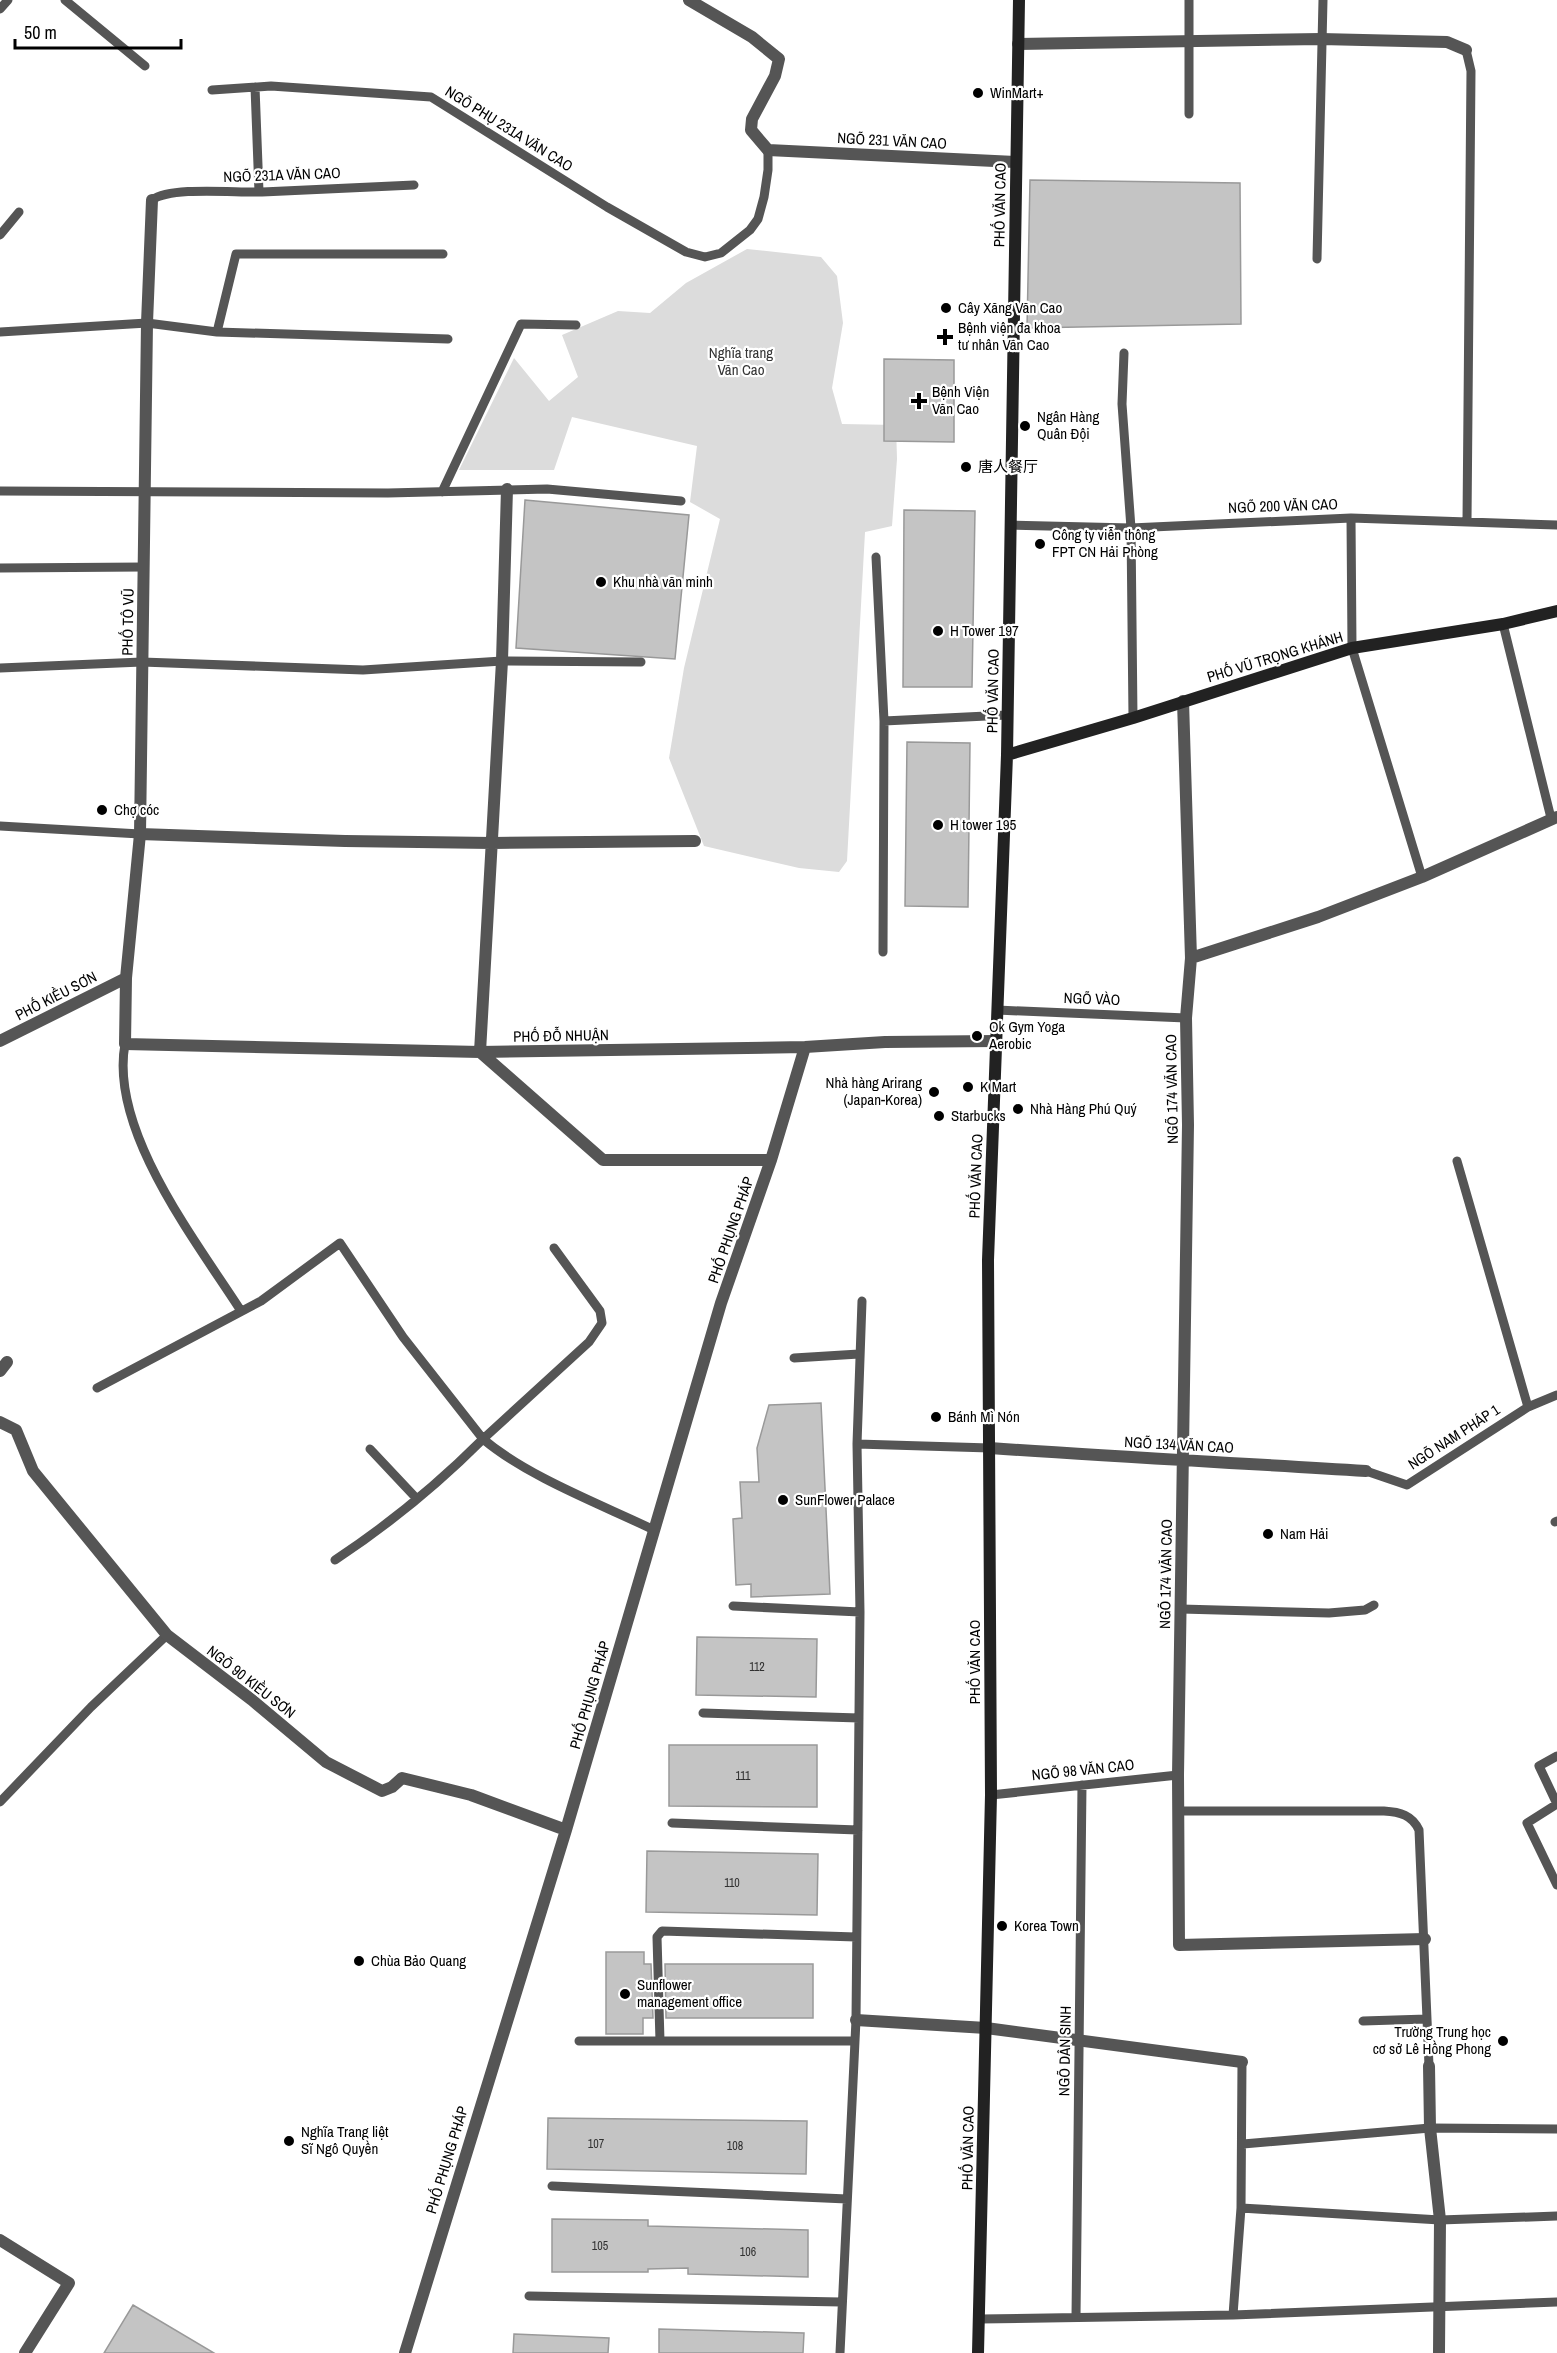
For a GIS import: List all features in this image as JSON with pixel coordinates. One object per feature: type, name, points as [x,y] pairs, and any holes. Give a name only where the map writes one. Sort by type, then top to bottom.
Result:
[{"type":"street","points":[[689,0],[778,55],[780,62],[776,76],[750,126],[768,150]]},
{"type":"street","name":"PHỐ VĂN CAO","points":[[978,2353],[990,1795],[988,1260],[1007,755],[1019,0]]},
{"type":"street","points":[[1018,44],[1321,39],[1447,42],[1466,50]]},
{"type":"street","name":"NGÕ 231 VĂN CAO","points":[[768,150],[1015,162]]},
{"type":"street","name":"PHỐ TÔ VŨ","points":[[125,1044],[126,978],[140,834],[147,323],[152,200]]},
{"type":"street","points":[[507,489],[502,661],[480,1052],[603,1160],[771,1160]]},
{"type":"street","name":"PHỐ VŨ TRỌNG KHÁNH","points":[[1007,755],[1133,718],[1352,648],[1503,624],[1557,611]]},
{"type":"street","name":"NGÕ 174 VĂN CAO","points":[[1183,701],[1191,958],[1186,1018],[1188,1125],[1178,1775],[1179,1945],[1425,1939]]},
{"type":"street","points":[[1191,958],[1318,917],[1422,877],[1554,818]]},
{"type":"street","points":[[140,834],[345,842],[695,841]]},
{"type":"street","name":"PHỐ KIỀU SƠN","points":[[0,1041],[126,978]]},
{"type":"street","name":"PHỐ ĐỖ NHUẬN","points":[[125,1044],[480,1052],[806,1047],[885,1042],[996,1041]]},
{"type":"street","name":"PHỐ PHỤNG PHÁP","points":[[405,2353],[566,1830],[721,1303],[771,1160],[806,1047]]},
{"type":"street","name":"NGÕ 90 KIỀU SƠN","points":[[0,1422],[16,1430],[33,1471],[167,1635],[252,1700],[326,1762],[382,1791],[392,1787],[402,1778],[471,1795],[566,1830]]},
{"type":"street","name":"NGÕ 134 VĂN CAO","points":[[990,1448],[1366,1471]]},
{"type":"street","points":[[856,2020],[986,2028],[1242,2062]]},
{"type":"street","points":[[1429,2066],[1430,2128],[1440,2220],[1439,2353]]},
{"type":"street","points":[[0,2240],[69,2283],[25,2353]]},
{"type":"lane","points":[[0,9],[8,0]]},
{"type":"lane","points":[[64,0],[145,66]]},
{"type":"lane","points":[[1189,0],[1189,114]]},
{"type":"lane","points":[[1317,259],[1323,0]]},
{"type":"lane","points":[[1466,50],[1471,71],[1467,521]]},
{"type":"lane","name":"NGÕ PHỤ 231A VĂN CAO","points":[[212,90],[271,86],[431,97],[597,202],[686,252],[700,257],[710,257],[721,253],[750,230],[758,219],[768,170],[768,150]]},
{"type":"lane","points":[[255,87],[259,192]]},
{"type":"lane","name":"NGÕ 231A VĂN CAO","points":[[152,200],[175,193],[259,192],[414,185]]},
{"type":"lane","points":[[0,235],[19,212]]},
{"type":"lane","points":[[218,332],[236,254],[444,254]]},
{"type":"lane","points":[[0,332],[147,323],[218,332],[448,339]]},
{"type":"lane","points":[[442,492],[521,324],[576,325]]},
{"type":"lane","points":[[1124,353],[1122,404],[1131,528],[1133,718]]},
{"type":"lane","points":[[0,491],[442,492],[507,489],[582,491],[681,501]]},
{"type":"lane","points":[[1351,518],[1352,648],[1422,877]]},
{"type":"lane","name":"NGÕ 200 VĂN CAO","points":[[1010,525],[1131,528],[1351,518],[1557,525]]},
{"type":"lane","points":[[876,557],[884,721],[883,952]]},
{"type":"lane","points":[[0,568],[144,567]]},
{"type":"lane","points":[[1503,624],[1554,818]]},
{"type":"lane","points":[[0,668],[142,662],[363,670],[502,661],[641,662]]},
{"type":"lane","points":[[884,721],[1007,715]]},
{"type":"lane","points":[[0,826],[140,834]]},
{"type":"lane","name":"NGÕ VÀO","points":[[998,1010],[1186,1018]]},
{"type":"lane","points":[[125,1044],[123,1082],[138,1137],[168,1196],[241,1311]]},
{"type":"lane","points":[[1457,1161],[1528,1407]]},
{"type":"lane","points":[[97,1388],[261,1301],[340,1243],[403,1337],[483,1439],[503,1456],[517,1464],[654,1530]]},
{"type":"lane","points":[[335,1560],[453,1468],[589,1341],[602,1323],[600,1311],[554,1248]]},
{"type":"lane","points":[[840,2353],[856,2020],[860,1612],[857,1444],[862,1301]]},
{"type":"lane","points":[[794,1358],[860,1354]]},
{"type":"lane","name":"NGÕ NAM PHÁP 1","points":[[1366,1471],[1407,1485],[1528,1407],[1557,1395]]},
{"type":"lane","points":[[857,1444],[990,1448]]},
{"type":"lane","points":[[370,1449],[417,1498]]},
{"type":"lane","points":[[1181,1609],[1329,1613],[1365,1610],[1374,1605]]},
{"type":"lane","points":[[733,1606],[860,1612]]},
{"type":"lane","points":[[0,1802],[91,1707],[167,1635]]},
{"type":"lane","points":[[703,1713],[859,1718]]},
{"type":"lane","points":[[1557,1756],[1539,1766],[1557,1803],[1527,1823],[1557,1885]]},
{"type":"lane","name":"NGÕ 98 VĂN CAO","points":[[990,1795],[1178,1775]]},
{"type":"lane","name":"NGÕ DÂN SINH","points":[[1076,2317],[1082,1785]]},
{"type":"lane","points":[[1178,1811],[1384,1810],[1397,1812],[1415,1821],[1419,1830],[1429,2066]]},
{"type":"lane","points":[[672,1823],[858,1830]]},
{"type":"lane","points":[[660,2041],[657,1937],[662,1931],[856,1937]]},
{"type":"lane","points":[[1363,2021],[1427,2019]]},
{"type":"lane","points":[[579,2041],[855,2041]]},
{"type":"lane","points":[[1233,2315],[1241,2208],[1242,2062]]},
{"type":"lane","points":[[1242,2144],[1430,2128],[1557,2129]]},
{"type":"lane","points":[[552,2186],[847,2199]]},
{"type":"lane","points":[[1241,2208],[1440,2220],[1557,2216]]},
{"type":"lane","points":[[529,2296],[841,2302]]},
{"type":"lane","points":[[980,2319],[1233,2315],[1557,2302]]},
{"type":"green space","name":"Nghĩa trang Văn Cao","points":[[747,249],[821,257],[837,276],[843,323],[832,388],[842,424],[896,425],[897,459],[892,526],[865,532],[847,861],[839,872],[799,868],[704,846],[669,758],[684,668],[720,519],[690,502],[697,446],[572,417],[554,470],[459,470],[514,358],[549,401],[578,377],[562,335],[618,311],[650,313],[686,283]]},
{"type":"building","points":[[1030,180],[1240,183],[1241,324],[1027,328]]},
{"type":"building","name":"Bệnh Viện Văn Cao","points":[[884,359],[954,360],[954,442],[884,441]]},
{"type":"building","name":"Khu nhà văn minh","points":[[525,500],[689,515],[675,659],[516,648]]},
{"type":"building","name":"H Tower 197","points":[[904,510],[975,511],[972,687],[903,687]]},
{"type":"building","name":"H tower 195","points":[[907,742],[970,743],[968,907],[905,906]]},
{"type":"building","name":"SunFlower Palace","points":[[821,1403],[830,1594],[751,1597],[751,1584],[736,1585],[733,1519],[742,1518],[740,1482],[759,1482],[757,1448],[769,1405]]},
{"type":"building","points":[[697,1637],[817,1639],[816,1697],[696,1695]]},
{"type":"building","points":[[669,1745],[817,1745],[817,1807],[669,1806]]},
{"type":"building","points":[[647,1851],[818,1854],[817,1915],[646,1912]]},
{"type":"building","name":"Sunflower management office","points":[[606,1952],[644,1952],[644,1964],[651,1964],[653,2018],[643,2018],[643,2034],[606,2034]]},
{"type":"building","points":[[665,1964],[813,1964],[813,2018],[666,2018]]},
{"type":"building","points":[[548,2118],[807,2121],[806,2174],[547,2169]]},
{"type":"building","points":[[552,2219],[648,2220],[648,2226],[808,2230],[808,2277],[688,2274],[688,2268],[648,2269],[648,2272],[552,2272]]},
{"type":"building","points":[[133,2305],[214,2353],[104,2353]]},
{"type":"building","points":[[659,2329],[804,2333],[803,2353],[659,2353]]},
{"type":"building","points":[[514,2334],[609,2338],[608,2353],[513,2353]]},
{"type":"place","name":"WinMart+","points":[[978,93]]},
{"type":"place","name":"Cây Xăng Văn Cao","points":[[946,308]]},
{"type":"place","name":"Bệnh viện đa khoa tư nhân Văn Cao","points":[[945,337]]},
{"type":"place","name":"Bệnh Viện Văn Cao","points":[[919,401]]},
{"type":"place","name":"Ngân Hàng Quân Đội","points":[[1025,426]]},
{"type":"place","name":"唐人餐厅","points":[[966,467]]},
{"type":"place","name":"Công ty viễn thông FPT CN Hải Phòng","points":[[1040,544]]},
{"type":"place","name":"Khu nhà văn minh","points":[[601,582]]},
{"type":"place","name":"H Tower 197","points":[[938,631]]},
{"type":"place","name":"Chợ cóc","points":[[102,810]]},
{"type":"place","name":"H tower 195","points":[[938,825]]},
{"type":"place","name":"Ok Gym Yoga Aerobic","points":[[977,1036]]},
{"type":"place","name":"K Mart","points":[[968,1087]]},
{"type":"place","name":"Nhà hàng Arirang (Japan-Korea)","points":[[934,1092]]},
{"type":"place","name":"Nhà Hàng Phú Quý","points":[[1018,1109]]},
{"type":"place","name":"Starbucks","points":[[939,1116]]},
{"type":"place","name":"Bánh Mì Nón","points":[[936,1417]]},
{"type":"place","name":"SunFlower Palace","points":[[783,1500]]},
{"type":"place","name":"Nam Hải","points":[[1268,1534]]},
{"type":"place","name":"Korea Town","points":[[1002,1926]]},
{"type":"place","name":"Chùa Bảo Quang","points":[[359,1961]]},
{"type":"place","name":"Sunflower management office","points":[[625,1994]]},
{"type":"place","name":"Trường Trung học cơ sở Lê Hồng Phong","points":[[1503,2041]]},
{"type":"place","name":"Nghĩa Trang liệt Sĩ Ngô Quyền","points":[[289,2141]]}]
